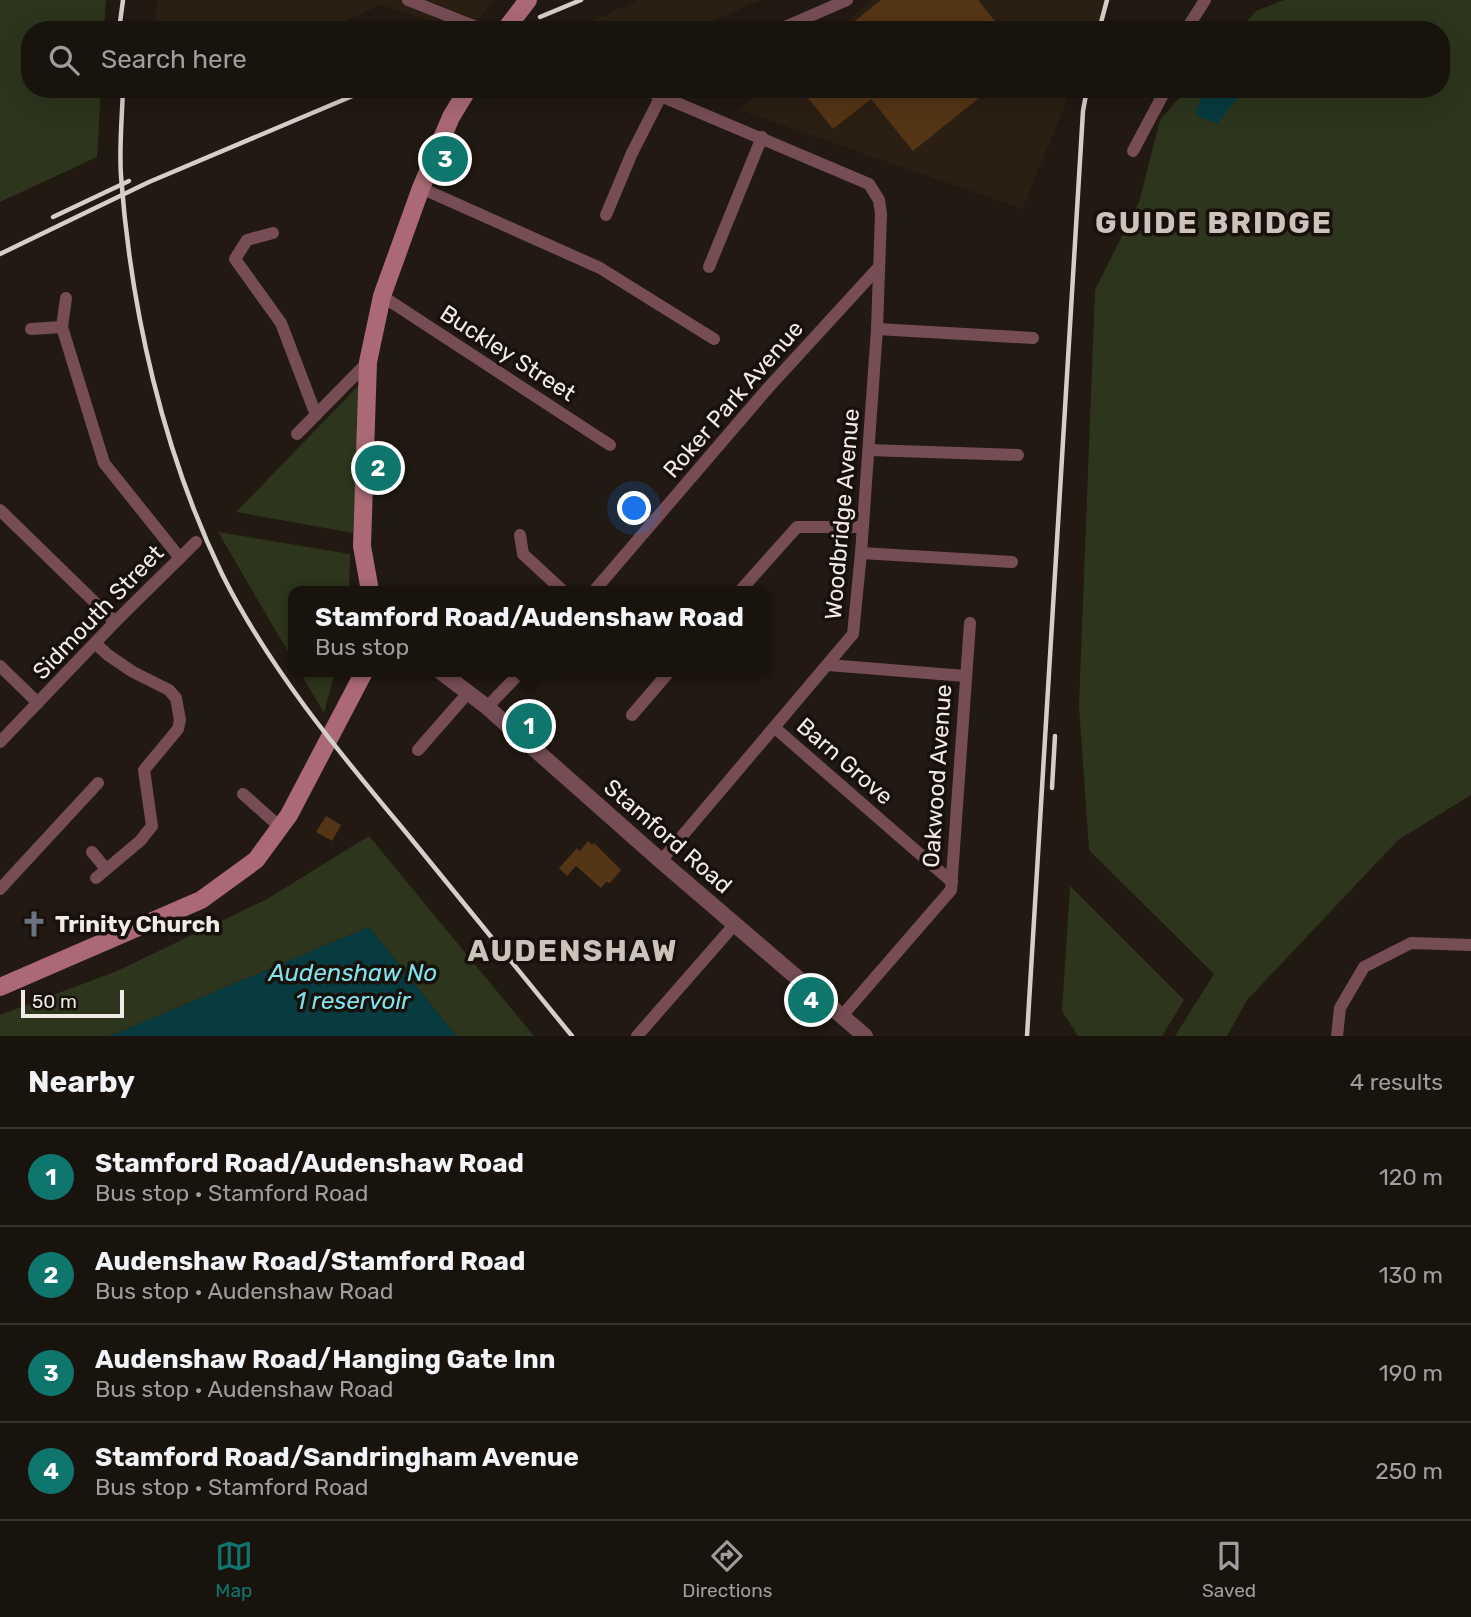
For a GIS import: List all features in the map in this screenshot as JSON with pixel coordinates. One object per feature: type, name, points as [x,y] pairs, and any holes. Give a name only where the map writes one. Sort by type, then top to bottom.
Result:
[{"type":"main road","points":[[512,21],[528,0]]},
{"type":"main road","points":[[369,586],[362,546],[368,362],[382,296],[421,188],[450,117],[462,98]]},
{"type":"main road","points":[[0,987],[201,900],[256,860],[289,815],[361,677]]},
{"type":"street","points":[[408,0],[461,21]]},
{"type":"street","points":[[799,21],[847,0]]},
{"type":"street","points":[[1191,21],[1205,0]]},
{"type":"street","points":[[606,215],[632,153],[660,98]]},
{"type":"street","name":"Woodbridge Avenue","points":[[661,861],[853,634],[877,329],[880,207],[879,200],[869,184],[666,98]]},
{"type":"street","points":[[1133,151],[1161,98]]},
{"type":"street","points":[[709,267],[762,137]]},
{"type":"street","points":[[421,188],[600,268],[714,339]]},
{"type":"street","points":[[273,233],[247,240],[235,259],[281,323],[316,415]]},
{"type":"street","name":"Roker Park Avenue","points":[[597,586],[768,388],[878,268]]},
{"type":"street","name":"Buckley Street","points":[[382,296],[610,445]]},
{"type":"street","points":[[66,298],[62,327],[104,463],[180,558]]},
{"type":"street","points":[[30,328],[62,327]]},
{"type":"street","points":[[877,329],[1033,338]]},
{"type":"street","points":[[297,434],[368,362]]},
{"type":"street","points":[[869,450],[1018,455]]},
{"type":"street","points":[[0,510],[115,622]]},
{"type":"street","points":[[744,586],[797,527],[863,527]]},
{"type":"street","points":[[520,535],[523,554],[558,586]]},
{"type":"street","name":"Sidmouth Street","points":[[0,743],[115,622],[196,542]]},
{"type":"street","points":[[861,553],[1012,562]]},
{"type":"street","name":"Oakwood Avenue","points":[[841,1017],[951,890],[970,623]]},
{"type":"street","points":[[92,852],[101,874],[140,841],[152,826],[144,770],[178,729],[180,720],[176,698],[169,690],[133,672],[96,644]]},
{"type":"street","points":[[828,665],[965,676]]},
{"type":"street","points":[[0,666],[38,703]]},
{"type":"street","name":"Stamford Road","points":[[447,677],[487,707],[841,1017],[856,1034]]},
{"type":"street","points":[[487,707],[516,677]]},
{"type":"street","points":[[632,715],[665,677]]},
{"type":"street","points":[[418,750],[467,694]]},
{"type":"street","name":"Barn Grove","points":[[775,727],[952,882]]},
{"type":"street","points":[[0,890],[98,783]]},
{"type":"street","points":[[243,794],[280,827]]},
{"type":"street","points":[[637,1036],[735,924]]},
{"type":"street","points":[[1337,1036],[1340,1008],[1364,967],[1411,943],[1471,944]]},
{"type":"shaded area","points":[[157,0],[495,0],[477,21],[431,21],[381,5],[345,21],[155,21]]},
{"type":"shaded area","points":[[639,0],[762,0],[714,21],[591,21]]},
{"type":"shaded area","points":[[872,0],[1109,0],[1101,21],[847,21]]},
{"type":"shaded area","points":[[753,98],[1068,98],[1022,209],[739,110]]},
{"type":"green space","points":[[0,0],[106,0],[105,21],[21,21],[21,98],[100,98],[97,157],[0,202]]},
{"type":"green space","points":[[1284,0],[1471,0],[1471,795],[1398,840],[1247,1000],[1227,1036],[1175,1036],[1214,974],[1089,850],[1079,706],[1095,290],[1139,202],[1160,120],[1179,98],[1450,98],[1450,21],[1248,21],[1256,11]]},
{"type":"green space","points":[[360,384],[353,533],[236,512]]},
{"type":"green space","points":[[218,532],[350,554],[349,586],[288,586],[288,651]]},
{"type":"green space","points":[[303,677],[334,677],[324,713]]},
{"type":"green space","points":[[369,836],[534,1036],[456,1036],[369,927],[110,1036],[0,1036],[0,1015],[117,971],[267,899]]},
{"type":"green space","points":[[1070,886],[1184,1000],[1162,1036],[1078,1036],[1062,1011]]},
{"type":"water","points":[[1201,98],[1236,98],[1217,124],[1195,114]]},
{"type":"water","name":"Audenshaw No 1 reservoir","points":[[369,927],[456,1036],[110,1036]]},
{"type":"building","points":[[881,0],[978,0],[995,21],[855,21]]},
{"type":"building","points":[[808,98],[979,98],[913,151],[871,99],[833,129]]},
{"type":"building","points":[[326,816],[341,825],[332,841],[316,832]]},
{"type":"building","points":[[588,841],[592,845],[594,843],[621,870],[610,883],[606,882],[601,888],[576,866],[567,876],[559,868],[577,848],[580,851]]},
{"type":"railway","points":[[120,21],[123,0]]},
{"type":"railway","points":[[540,17],[581,0]]},
{"type":"railway","points":[[1101,21],[1107,0]]},
{"type":"railway","points":[[123,98],[121,176],[142,329],[167,430],[201,527],[222,574],[261,642],[306,707],[572,1036]]},
{"type":"railway","points":[[0,254],[149,182],[348,98]]},
{"type":"railway","points":[[1027,1036],[1085,98]]},
{"type":"railway","points":[[53,217],[129,181]]},
{"type":"railway","points":[[1052,788],[1055,736]]},
{"type":"place","name":"Audenshaw Road/Hanging Gate Inn","points":[[445,159]]},
{"type":"place","name":"Audenshaw Road/Stamford Road","points":[[378,468]]},
{"type":"place","name":"Stamford Road/Audenshaw Road","points":[[529,726]]},
{"type":"place","name":"Trinity Church","points":[[34,924]]},
{"type":"place","name":"Stamford Road/Sandringham Avenue","points":[[811,1000]]},
{"type":"district","name":"GUIDE BRIDGE","points":[[1214,223]]},
{"type":"district","name":"AUDENSHAW","points":[[573,951]]}]
